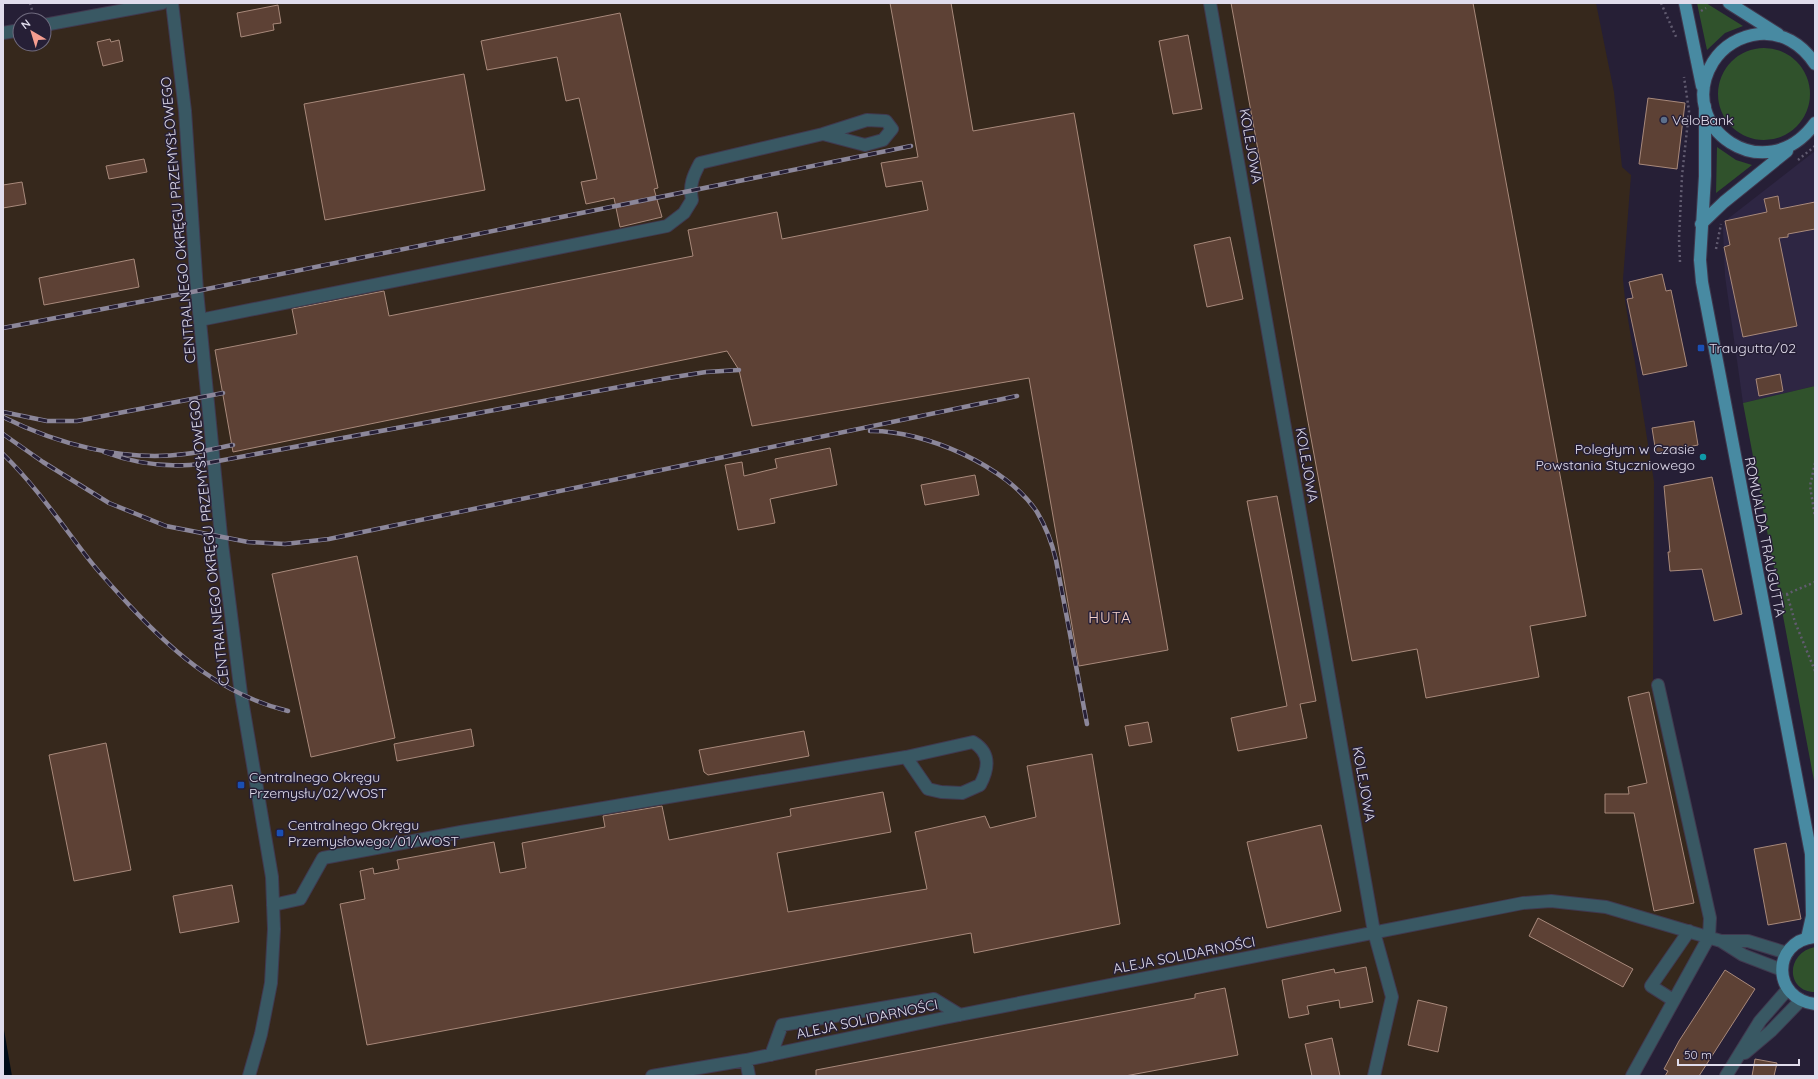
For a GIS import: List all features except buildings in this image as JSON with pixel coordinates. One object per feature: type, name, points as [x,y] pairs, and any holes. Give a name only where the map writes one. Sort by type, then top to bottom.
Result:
[{"type":"main road","points":[[1684,3],[1703,88],[1705,106],[1711,122],[1722,136],[1745,150],[1772,152],[1800,140]]},
{"type":"main road","points":[[1729,3],[1782,37],[1798,45],[1813,58]]},
{"type":"main road","points":[[1703,88],[1713,63],[1718,55],[1731,43],[1756,34],[1782,37]]},
{"type":"main road","name":"ROMUALDA TRAUGUTTA","points":[[1705,106],[1705,176],[1700,260],[1704,300],[1813,860],[1811,937]]},
{"type":"main road","points":[[1702,224],[1729,198],[1800,140],[1815,123]]},
{"type":"main road","points":[[1811,937],[1798,941],[1787,953],[1782,970],[1783,979],[1788,989],[1801,1000],[1815,1004]]},
{"type":"street","points":[[52,24],[162,3]]},
{"type":"street","name":"CENTRALNEGO OKRĘGU PRZEMYSŁOWEGO","points":[[172,3],[185,111],[200,320],[221,536],[239,677],[272,877],[274,936],[271,983],[261,1034],[249,1076]]},
{"type":"street","name":"KOLEJOWA","points":[[1210,3],[1374,932],[1392,997],[1374,1076]]},
{"type":"street","points":[[200,320],[667,226],[684,213],[692,200],[690,191],[692,177],[700,163],[823,134],[867,120],[886,121],[892,129],[882,140],[865,146],[823,134]]},
{"type":"street","points":[[1800,140],[1815,129]]},
{"type":"street","points":[[1632,1076],[1709,937],[1710,910],[1658,685]]},
{"type":"street","points":[[273,905],[300,899],[323,858],[461,832],[906,758],[973,742],[980,747],[984,753],[988,769],[980,785],[962,793],[941,792],[928,789],[906,758]]},
{"type":"street","name":"ALEJA SOLIDARNOŚCI","points":[[652,1076],[746,1060],[960,1015],[1523,903],[1551,901],[1606,906],[1721,941],[1743,955],[1782,970]]},
{"type":"street","points":[[1673,1000],[1651,986],[1689,931]]},
{"type":"street","name":"ALEJA SOLIDARNOŚCI","points":[[1721,941],[1748,941],[1787,953]]},
{"type":"street","points":[[1726,1076],[1760,1021],[1788,989]]},
{"type":"street","points":[[771,1055],[782,1025],[934,999],[960,1015]]},
{"type":"street","points":[[1736,1060],[1771,1031],[1801,1000]]},
{"type":"street","points":[[746,1060],[749,1076]]},
{"type":"path","points":[[30,3],[32,10]]},
{"type":"path","points":[[1661,3],[1678,42]]},
{"type":"path","points":[[1699,12],[1706,8]]},
{"type":"path","points":[[1680,262],[1679,239],[1682,176],[1689,104],[1684,74]]},
{"type":"path","points":[[1797,161],[1815,146]]},
{"type":"path","points":[[1716,251],[1721,224],[1724,220]]},
{"type":"path","points":[[1815,463],[1810,486],[1815,517]]},
{"type":"path","points":[[1761,598],[1787,594],[1815,582]]},
{"type":"path","points":[[1787,594],[1795,622],[1815,667],[1815,671]]},
{"type":"shaded area","points":[[162,3],[1596,3],[1614,92],[1622,167],[1631,175],[1623,279],[1654,482],[1653,681],[1709,910],[1709,937],[1632,1076],[3,1076],[3,33],[12,31],[12,52],[52,52],[52,24]]},
{"type":"shaded area","points":[[1815,151],[1815,386],[1743,403],[1725,276],[1723,229],[1725,221]]},
{"type":"green space","points":[[1697,3],[1706,3],[1743,26],[1725,33],[1707,50]]},
{"type":"green space","points":[[1764,48],[1782,51],[1797,61],[1807,76],[1810,94],[1807,112],[1797,127],[1782,137],[1764,140],[1746,137],[1731,127],[1721,112],[1718,94],[1721,76],[1731,61],[1746,51]]},
{"type":"green space","points":[[1717,147],[1736,160],[1752,165],[1716,193]]},
{"type":"green space","points":[[1815,386],[1815,786],[1743,403]]},
{"type":"green space","points":[[1815,947],[1815,992],[1805,990],[1799,986],[1794,979],[1793,972],[1794,964],[1798,957],[1805,951]]},
{"type":"water","points":[[3,1024],[12,1076],[3,1076]]},
{"type":"railway","points":[[3,328],[197,291],[911,146]]},
{"type":"railway","points":[[104,452],[128,460],[152,464],[177,466],[202,464],[668,378],[706,372],[739,370]]},
{"type":"railway","points":[[3,412],[47,421],[77,421],[223,393]]},
{"type":"railway","points":[[3,434],[43,462],[109,503],[166,526],[248,542],[285,544],[329,539],[1017,396]]},
{"type":"railway","points":[[3,417],[24,427],[68,443],[115,453],[162,456],[191,453],[233,445]]},
{"type":"railway","points":[[870,431],[891,432],[915,437],[939,444],[962,454],[985,466],[1006,480],[1023,495],[1037,512],[1053,547],[1087,724]]},
{"type":"railway","points":[[3,454],[37,491],[103,577],[165,641],[183,657],[222,684],[242,695],[264,704],[288,711]]},
{"type":"place","name":"VeloBank","points":[[1664,120]]},
{"type":"place","name":"Traugutta/02","points":[[1701,348]]},
{"type":"place","name":"Poległym w Czasie Powstania Styczniowego","points":[[1703,457]]},
{"type":"place","name":"Centralnego Okręgu Przemysłu/02/WOST","points":[[241,785]]},
{"type":"place","name":"Centralnego Okręgu Przemysłowego/01/WOST","points":[[280,833]]},
{"type":"district","name":"HUTA","points":[[1110,617]]}]
